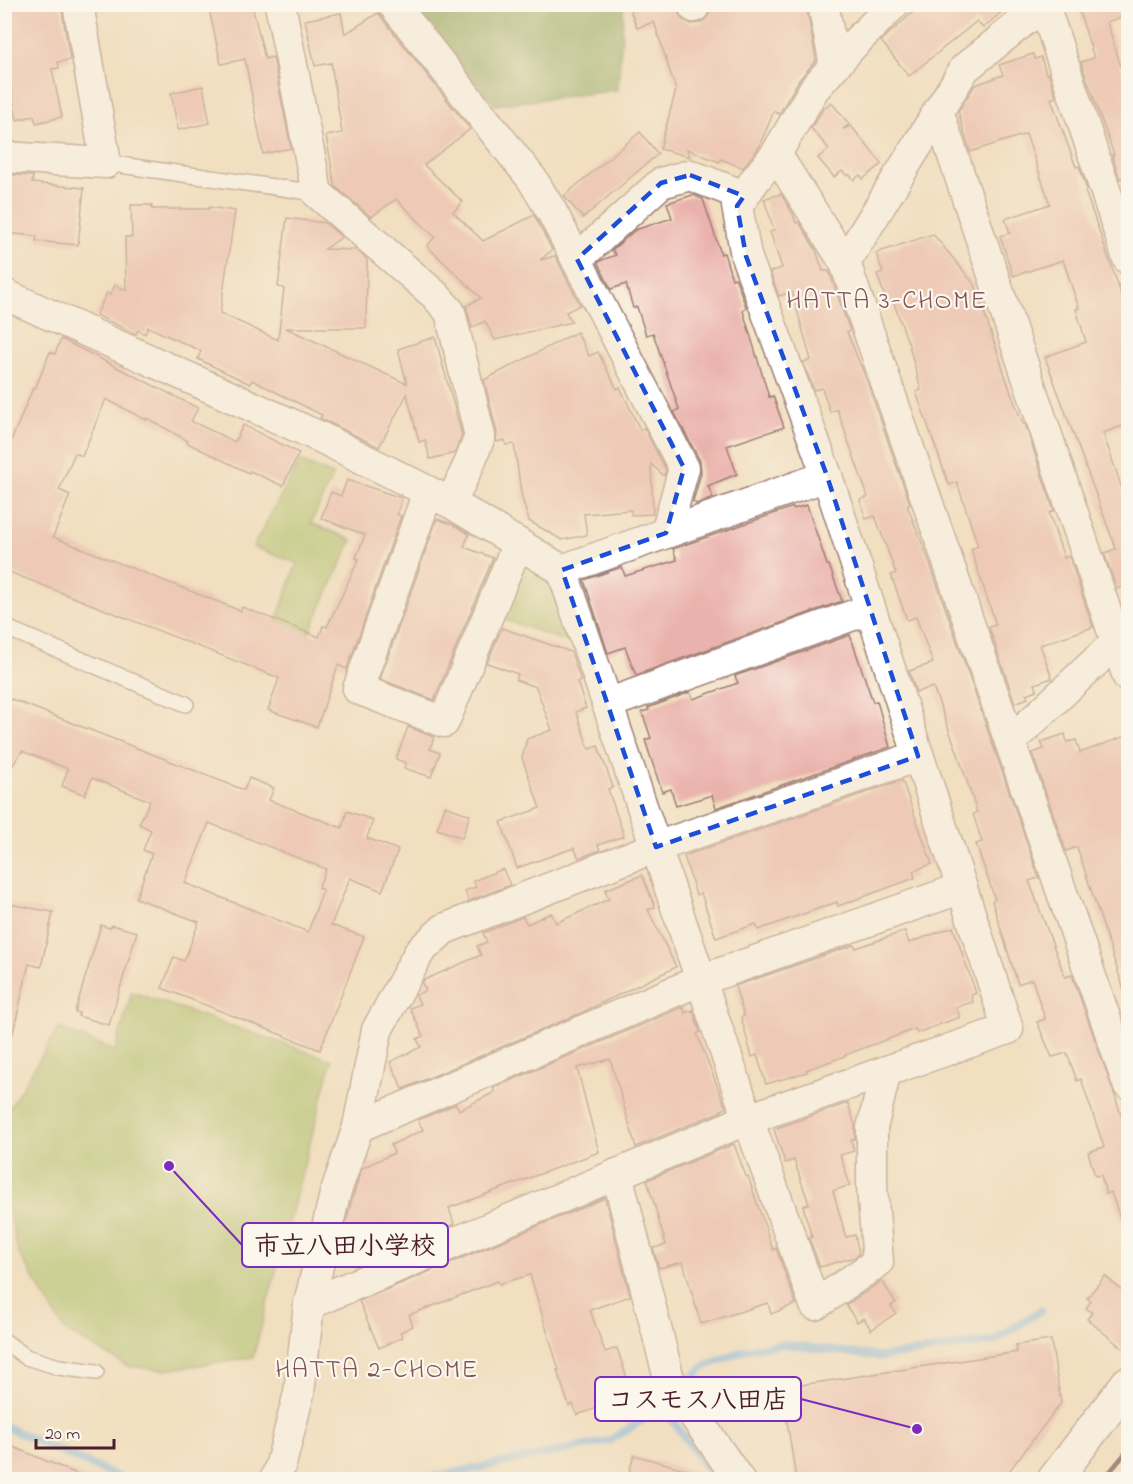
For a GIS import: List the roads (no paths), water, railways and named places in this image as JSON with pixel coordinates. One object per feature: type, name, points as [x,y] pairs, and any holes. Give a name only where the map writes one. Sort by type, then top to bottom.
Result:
[{"type":"street","points":[[4,157],[106,163],[78,4]]},
{"type":"street","points":[[393,4],[532,179],[552,212],[684,468],[666,533]]},
{"type":"street","points":[[823,4],[835,64]]},
{"type":"street","points":[[309,1304],[748,1119],[1008,1029],[827,476],[746,256],[737,206],[776,154],[814,89],[835,64],[894,4]]},
{"type":"street","points":[[845,262],[965,68],[1044,5],[1128,259]]},
{"type":"street","points":[[288,6],[317,193],[435,295],[450,312],[480,436],[470,462],[439,498],[358,689],[444,722],[518,543]]},
{"type":"street","points":[[938,111],[1122,636],[1128,677]]},
{"type":"street","points":[[776,154],[845,262],[1128,1084]]},
{"type":"street","points":[[576,259],[661,183],[690,174],[744,196]]},
{"type":"street","points":[[4,294],[324,439],[439,498],[562,570],[748,1119],[815,1305],[878,1262],[872,1187],[872,1128],[886,1071]]},
{"type":"street","points":[[562,570],[827,476]]},
{"type":"street","points":[[607,704],[870,609]]},
{"type":"street","points":[[1010,742],[1122,636]]},
{"type":"street","points":[[274,1479],[281,1464],[299,1393],[309,1304],[335,1194],[358,1127],[377,1030],[420,951],[444,929],[656,847],[918,756]]},
{"type":"street","points":[[358,1127],[701,980],[962,888]]},
{"type":"street","points":[[617,1174],[669,1379],[739,1479]]},
{"type":"street","points":[[1054,1479],[1128,1383]]},
{"type":"lane","points":[[106,163],[317,193]]},
{"type":"lane","points":[[4,627],[186,704]]},
{"type":"lane","points":[[4,1341],[26,1357],[59,1367],[96,1372]]},
{"type":"waterway","points":[[683,1387],[703,1367],[745,1350],[783,1344],[881,1357],[994,1341],[1041,1310]]},
{"type":"waterway","points":[[419,1480],[609,1441],[663,1407],[674,1395]]},
{"type":"waterway","points":[[663,1407],[715,1480]]},
{"type":"waterway","points":[[4,1426],[125,1480]]},
{"type":"railway","points":[[1103,1480],[1128,1450]]},
{"type":"place","name":"市立八田小学校","points":[[169,1166]]},
{"type":"place","name":"コスモス八田店","points":[[917,1429]]},
{"type":"district","name":"HATTA 3-CHOME","points":[[887,299]]},
{"type":"district","name":"HATTA 2-CHOME","points":[[377,1368]]}]
